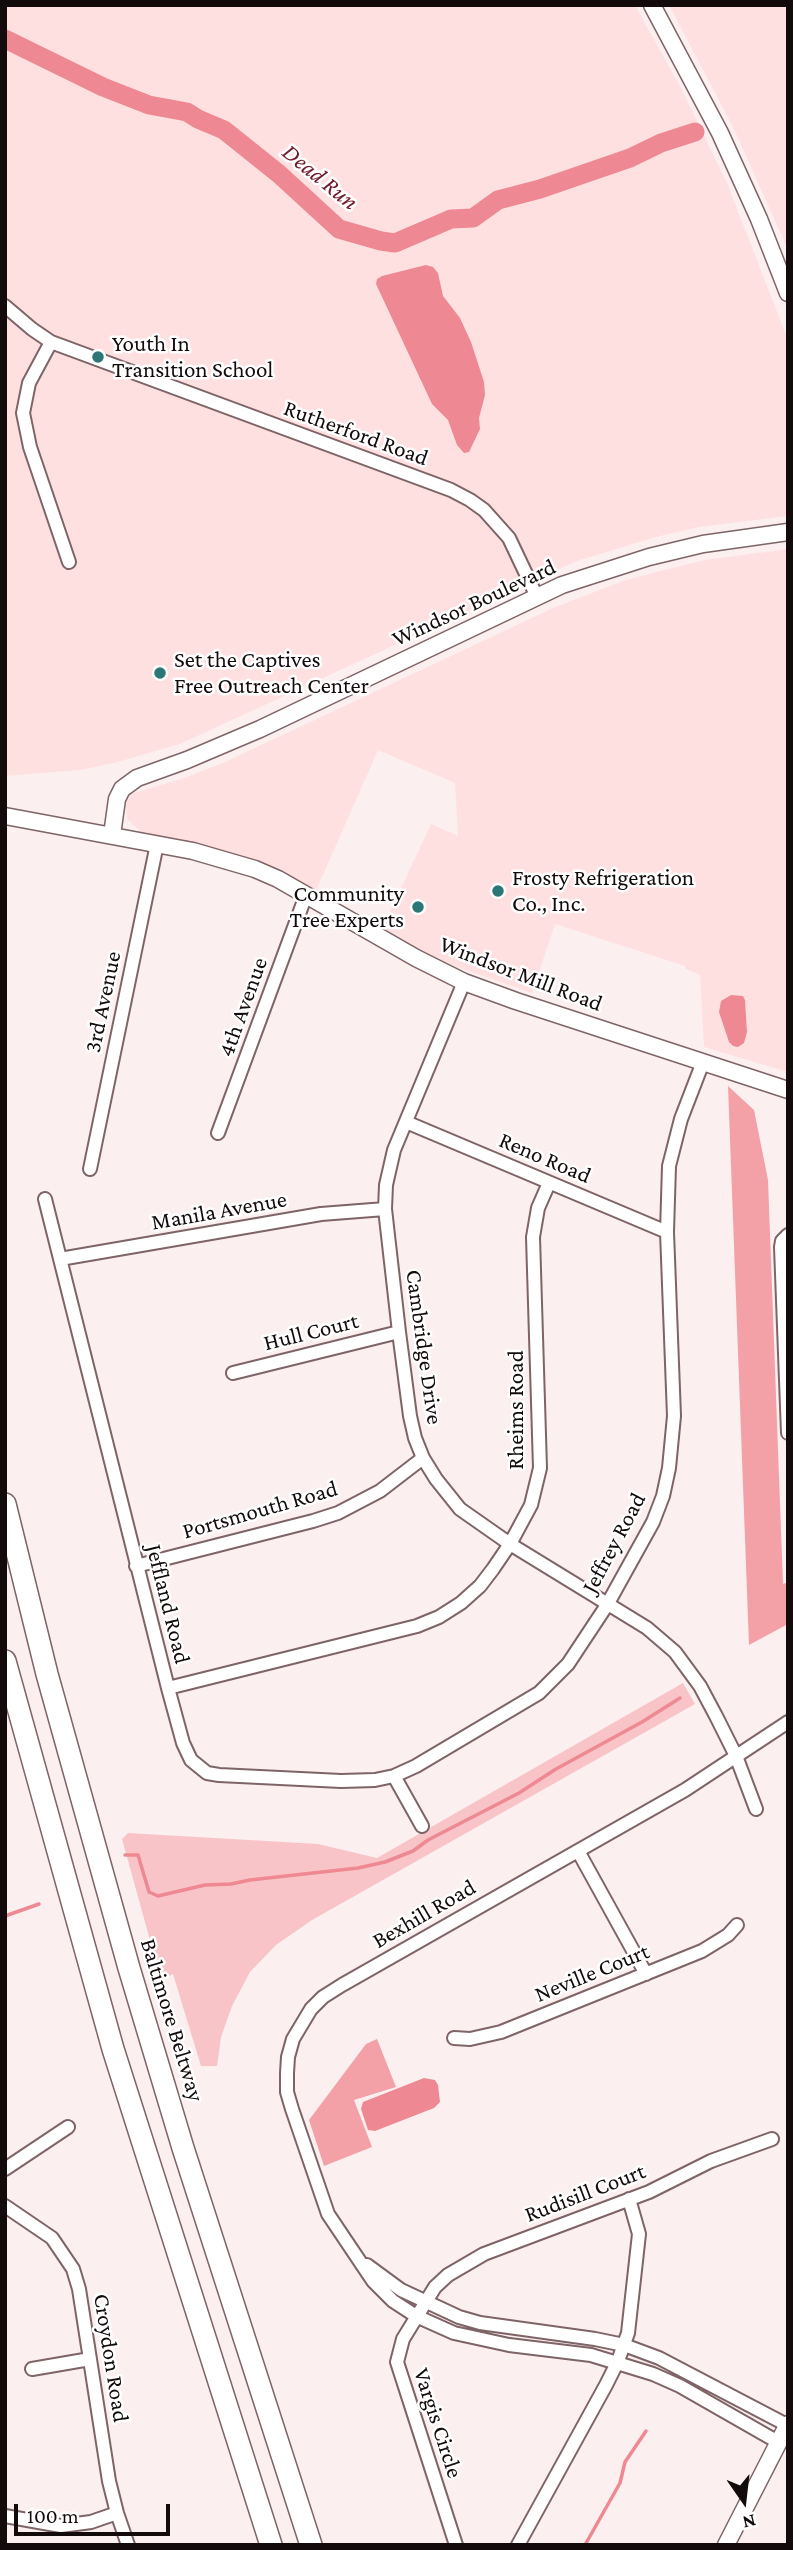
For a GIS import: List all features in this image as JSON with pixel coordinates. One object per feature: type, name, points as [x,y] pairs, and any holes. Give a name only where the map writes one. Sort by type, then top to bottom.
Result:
[{"type":"highway","name":"Baltimore Beltway","points":[[5,1504],[73,1771],[139,2003],[311,2545]]},
{"type":"highway","points":[[5,1661],[113,2049],[271,2545]]},
{"type":"main road","points":[[652,5],[720,133],[760,219],[788,293]]},
{"type":"main road","name":"Windsor Boulevard","points":[[111,835],[117,799],[122,789],[137,778],[239,738],[562,585],[649,556],[703,544],[788,532]]},
{"type":"main road","name":"Windsor Mill Road","points":[[5,816],[214,856],[256,869],[464,982],[788,1090]]},
{"type":"main road","points":[[732,2543],[787,2425]]},
{"type":"street","name":"Rutherford Road","points":[[5,306],[51,342],[451,490],[484,510],[497,522],[521,562],[537,597]]},
{"type":"street","points":[[51,342],[29,383],[23,413],[30,447],[69,562]]},
{"type":"street","name":"3rd Avenue","points":[[90,1169],[157,844]]},
{"type":"street","name":"4th Avenue","points":[[218,1133],[306,895]]},
{"type":"street","name":"Cambridge Drive","points":[[464,982],[388,1168],[385,1209],[410,1416],[423,1458],[460,1509],[510,1544],[647,1628],[675,1652],[700,1686],[736,1756],[756,1810]]},
{"type":"street","name":"Jeffrey Road","points":[[394,1776],[428,1759],[539,1693],[568,1664],[607,1605],[653,1522],[663,1496],[669,1468],[674,1416],[667,1192],[674,1140],[703,1062]]},
{"type":"street","name":"Reno Road","points":[[406,1122],[667,1232]]},
{"type":"street","name":"Rheims Road","points":[[168,1688],[417,1626],[439,1617],[461,1603],[480,1586],[510,1544],[531,1505],[541,1468],[533,1237],[538,1208],[549,1183]]},
{"type":"street","name":"Jeffland Road","points":[[45,1199],[136,1566],[186,1751],[197,1767],[207,1773],[341,1781],[375,1780],[394,1776]]},
{"type":"street","name":"Manila Avenue","points":[[60,1259],[321,1214],[385,1209]]},
{"type":"street","points":[[788,1235],[780,1247],[788,1433]]},
{"type":"street","name":"Hull Court","points":[[233,1373],[400,1332]]},
{"type":"street","name":"Portsmouth Road","points":[[136,1566],[338,1513],[380,1491],[423,1458]]},
{"type":"street","name":"Bexhill Road","points":[[778,2442],[680,2386],[618,2361],[476,2339],[454,2333],[416,2316],[386,2295],[337,2230],[319,2194],[287,2092],[288,2057],[297,2032],[312,2009],[342,1984],[685,1790],[788,1723]]},
{"type":"street","points":[[394,1776],[422,1826]]},
{"type":"street","points":[[578,1851],[646,1974]]},
{"type":"street","name":"Neville Court","points":[[454,2038],[470,2039],[493,2035],[646,1974],[702,1951],[728,1935],[737,1925]]},
{"type":"street","points":[[5,2169],[68,2127]]},
{"type":"street","name":"Rudisill Court","points":[[416,2316],[435,2287],[463,2265],[671,2182],[711,2161],[772,2139]]},
{"type":"street","points":[[518,2545],[618,2361],[628,2333],[639,2234],[629,2199]]},
{"type":"street","name":"Croydon Road","points":[[5,2206],[52,2238],[65,2253],[73,2269],[79,2288],[109,2481],[128,2545]]},
{"type":"street","name":"Bexhill Road","points":[[353,2254],[378,2274],[425,2303],[480,2323],[624,2345],[689,2372],[787,2425]]},
{"type":"street","name":"Vargis Circle","points":[[416,2316],[399,2351],[399,2374],[456,2545]]},
{"type":"street","points":[[32,2369],[90,2359]]},
{"type":"street","points":[[5,2516],[61,2526],[91,2522],[117,2513]]},
{"type":"shaded area","points":[[5,5],[635,5],[681,88],[727,183],[788,340],[788,516],[699,527],[577,561],[180,744],[80,770],[5,776]]},
{"type":"shaded area","points":[[669,5],[788,5],[788,250],[733,127]]},
{"type":"shaded area","points":[[426,265],[433,267],[438,273],[443,296],[460,318],[484,382],[480,429],[469,452],[464,453],[457,445],[448,420],[432,404],[376,284],[377,279],[382,276]]},
{"type":"shaded area","points":[[788,549],[788,1072],[704,1047],[700,975],[685,966],[555,924],[532,993],[457,967],[381,931],[431,824],[458,836],[455,783],[378,750],[315,893],[250,859],[192,842],[142,833],[127,819],[126,802],[131,794],[223,763],[553,608],[623,581],[660,571],[705,560]]},
{"type":"shaded area","points":[[731,995],[743,996],[745,1000],[747,1032],[744,1043],[738,1047],[729,1042],[719,1012],[721,1001]]},
{"type":"shaded area","points":[[728,1086],[754,1110],[768,1180],[783,1584],[788,1582],[788,1624],[749,1645]]},
{"type":"shaded area","points":[[683,1683],[695,1704],[312,1920],[276,1945],[250,1972],[232,2006],[221,2037],[217,2066],[201,2066],[173,1974],[161,1980],[122,1839],[128,1833],[318,1844],[377,1858]]},
{"type":"shaded area","points":[[377,2039],[396,2087],[354,2100],[372,2147],[324,2166],[309,2120],[366,2044]]},
{"type":"shaded area","points":[[424,2078],[435,2080],[438,2085],[440,2102],[434,2108],[375,2131],[368,2130],[361,2109],[363,2102]]},
{"type":"waterway","name":"Dead Run","points":[[5,39],[103,87],[149,105],[187,112],[224,130],[279,174],[339,229],[395,243],[451,219],[473,218],[498,200],[540,189],[630,158],[661,143],[695,132]]},
{"type":"waterway","points":[[125,1855],[138,1855],[149,1892],[158,1896],[205,1885],[358,1868],[385,1862],[413,1851],[428,1840],[519,1793],[680,1698]]},
{"type":"waterway","points":[[5,1916],[39,1904]]},
{"type":"waterway","points":[[585,2545],[620,2483],[625,2462],[646,2431]]},
{"type":"place","name":"Youth In Transition School","points":[[98,357]]},
{"type":"place","name":"Set the Captives Free Outreach Center","points":[[160,673]]},
{"type":"place","name":"Frosty Refrigeration Co., Inc.","points":[[498,891]]},
{"type":"place","name":"Community Tree Experts","points":[[418,907]]}]
